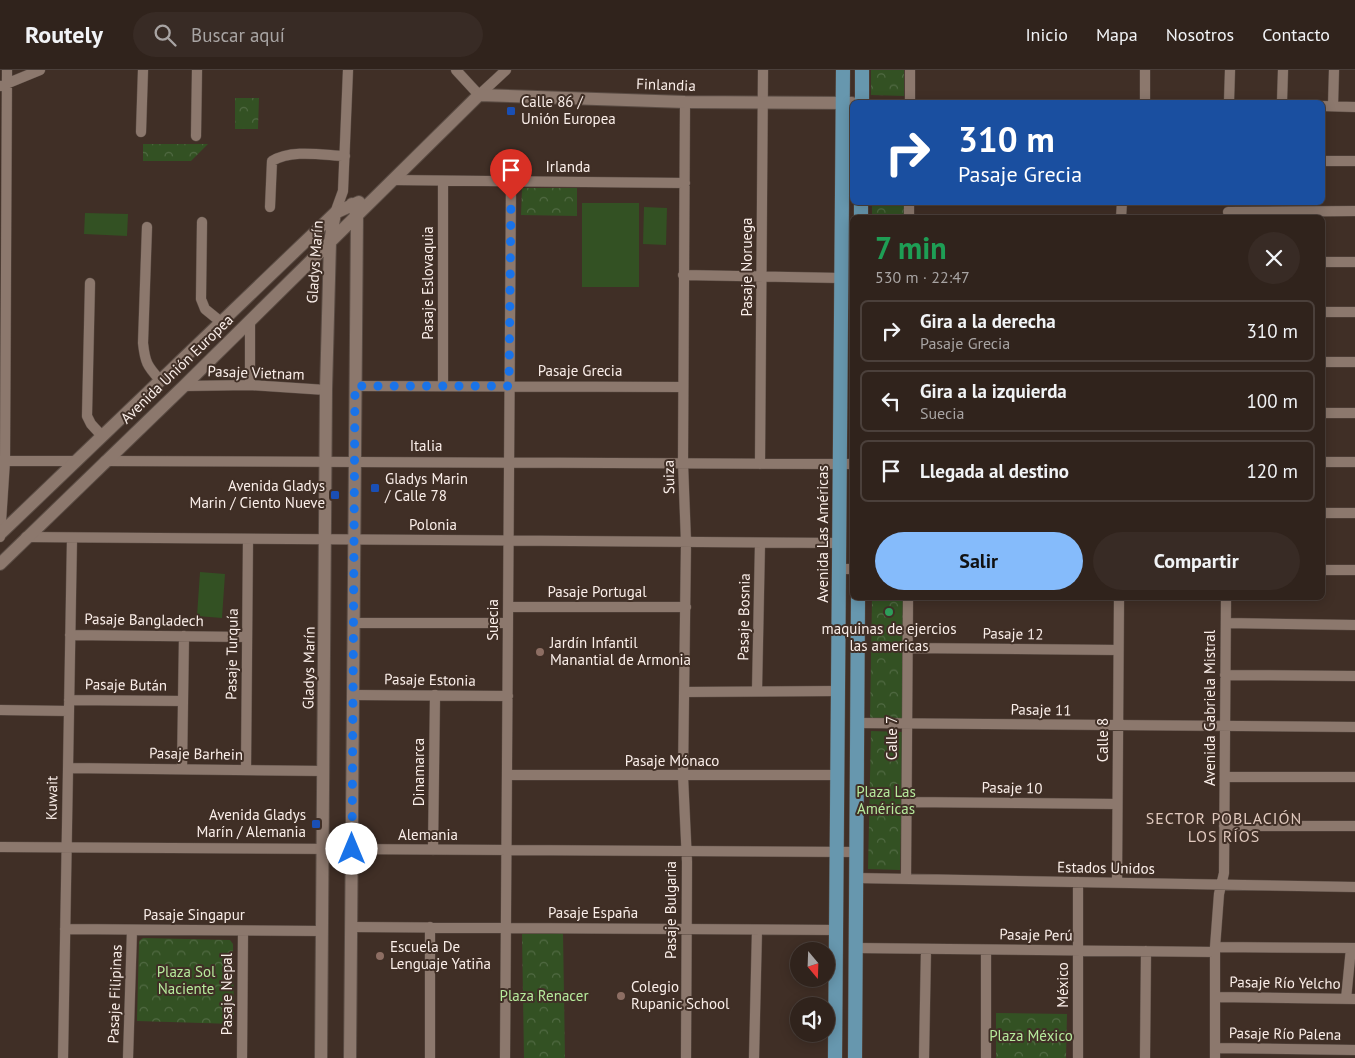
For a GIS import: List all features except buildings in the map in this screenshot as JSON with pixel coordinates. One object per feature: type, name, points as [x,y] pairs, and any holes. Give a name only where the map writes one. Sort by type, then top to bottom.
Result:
[{"type":"main road","name":"Avenida Las Américas","points":[[835,1058],[838,691],[846,569],[839,543],[846,464],[841,278],[847,103],[843,70]]},
{"type":"main road","points":[[862,70],[862,100]]},
{"type":"main road","points":[[855,1058],[858,600]]},
{"type":"street","points":[[0,534],[7,226],[3,85],[7,70]]},
{"type":"street","points":[[3,85],[40,70]]},
{"type":"street","points":[[141,132],[143,70]]},
{"type":"street","points":[[196,136],[197,70]]},
{"type":"street","name":"Gladys Marín","points":[[321,1058],[327,462],[326,390],[330,242],[335,212],[343,191],[348,70]]},
{"type":"street","points":[[456,70],[479,95]]},
{"type":"street","name":"Avenida Unión Europea","points":[[0,534],[335,212],[354,209],[376,196],[506,70]]},
{"type":"street","name":"Pasaje Noruega","points":[[760,464],[763,70]]},
{"type":"street","points":[[910,70],[910,100]]},
{"type":"street","points":[[1145,70],[1145,100]]},
{"type":"street","points":[[1229,100],[1230,70]]},
{"type":"street","points":[[1282,100],[1283,70]]},
{"type":"street","points":[[1334,70],[1328,106],[1355,107]]},
{"type":"street","name":"Finlandia","points":[[479,95],[685,102],[847,103]]},
{"type":"street","name":"Suiza","points":[[685,102],[683,463],[686,607],[683,776],[686,851]]},
{"type":"street","points":[[270,207],[272,161],[280,156],[290,155],[345,156]]},
{"type":"street","points":[[1325,161],[1355,161]]},
{"type":"street","name":"Irlanda","points":[[392,180],[685,183]]},
{"type":"street","name":"Pasaje Eslovaquia","points":[[443,386],[444,181]]},
{"type":"street","name":"Suecia","points":[[505,1058],[511,181]]},
{"type":"street","points":[[343,191],[354,209],[355,462],[350,1058]]},
{"type":"street","name":"Avenida Unión Europea","points":[[0,564],[330,242],[354,209]]},
{"type":"street","points":[[1228,211],[1355,211]]},
{"type":"street","points":[[202,222],[201,299],[206,309],[221,322]]},
{"type":"street","points":[[147,228],[143,343],[149,368],[160,380]]},
{"type":"street","points":[[1325,262],[1355,262]]},
{"type":"street","points":[[683,275],[841,278]]},
{"type":"street","points":[[90,283],[87,416],[91,424],[102,436]]},
{"type":"street","points":[[1325,312],[1355,312]]},
{"type":"street","points":[[250,320],[250,385]]},
{"type":"street","points":[[1325,362],[1355,362]]},
{"type":"street","name":"Pasaje Vietnam","points":[[184,386],[250,385],[326,390]]},
{"type":"street","name":"Pasaje Grecia","points":[[355,386],[684,387]]},
{"type":"street","points":[[1325,413],[1355,413]]},
{"type":"street","name":"Italia","points":[[2,461],[846,464]]},
{"type":"street","points":[[1325,462],[1355,462]]},
{"type":"street","points":[[1325,513],[1355,513]]},
{"type":"street","name":"Polonia","points":[[26,537],[839,543]]},
{"type":"street","name":"Kuwait","points":[[63,1058],[72,538]]},
{"type":"street","name":"Pasaje Turquía","points":[[246,770],[248,539]]},
{"type":"street","name":"Pasaje Bosnia","points":[[757,692],[760,543]]},
{"type":"street","points":[[1325,570],[1355,570]]},
{"type":"street","name":"Calle 7","points":[[906,879],[908,600]]},
{"type":"street","name":"Calle 8","points":[[1117,883],[1119,600]]},
{"type":"street","name":"Avenida Gabriela Mistral","points":[[1215,1053],[1215,950],[1220,885],[1224,873],[1226,600]]},
{"type":"street","name":"Pasaje Portugal","points":[[508,607],[686,607]]},
{"type":"street","points":[[354,623],[508,623]]},
{"type":"street","points":[[1226,623],[1355,625]]},
{"type":"street","name":"Pasaje Bangladech","points":[[70,634],[247,636]]},
{"type":"street","points":[[182,769],[184,636]]},
{"type":"street","name":"Pasaje 12","points":[[908,648],[1118,650]]},
{"type":"street","points":[[1225,675],[1355,676]]},
{"type":"street","points":[[684,692],[838,691]]},
{"type":"street","name":"Pasaje Estonia","points":[[353,694],[508,696]]},
{"type":"street","name":"Dinamarca","points":[[433,850],[434,695]]},
{"type":"street","name":"Pasaje Bután","points":[[69,700],[183,701]]},
{"type":"street","points":[[0,710],[69,711]]},
{"type":"street","name":"Pasaje 11","points":[[858,723],[1355,727]]},
{"type":"street","name":"Pasaje Barhein","points":[[68,768],[324,771]]},
{"type":"street","name":"Pasaje Mónaco","points":[[507,775],[837,775]]},
{"type":"street","points":[[1225,777],[1355,778]]},
{"type":"street","name":"Pasaje 10","points":[[907,802],[1117,804]]},
{"type":"street","points":[[1224,826],[1355,826]]},
{"type":"street","name":"Alemania","points":[[0,847],[856,852]]},
{"type":"street","name":"Pasaje Bulgaria","points":[[686,851],[686,1058]]},
{"type":"street","name":"Estados Unidos","points":[[856,878],[1355,888]]},
{"type":"street","name":"México","points":[[1078,882],[1078,1058]]},
{"type":"street","name":"Pasaje España","points":[[351,927],[836,930]]},
{"type":"street","points":[[430,927],[430,1058]]},
{"type":"street","name":"Pasaje Singapur","points":[[65,930],[322,932]]},
{"type":"street","name":"Pasaje Filipinas","points":[[128,1058],[132,930]]},
{"type":"street","points":[[754,1058],[757,930]]},
{"type":"street","name":"Pasaje Nepal","points":[[242,1058],[243,931]]},
{"type":"street","name":"Pasaje Perú","points":[[856,948],[1146,951],[1353,948]]},
{"type":"street","points":[[1351,999],[1353,948]]},
{"type":"street","points":[[924,1058],[926,949]]},
{"type":"street","points":[[986,950],[986,1058]]},
{"type":"street","points":[[1145,1058],[1146,951]]},
{"type":"street","name":"Pasaje Río Yelcho","points":[[1215,997],[1351,999]]},
{"type":"street","name":"Pasaje Río Palena","points":[[1215,1053],[1355,1050]]},
{"type":"green space","points":[[871,70],[904,70],[904,96],[871,95]]},
{"type":"green space","points":[[235,98],[259,98],[258,129],[235,129]]},
{"type":"green space","points":[[143,144],[208,144],[191,161],[143,161]]},
{"type":"green space","points":[[522,188],[577,188],[577,216],[521,215]]},
{"type":"green space","points":[[582,203],[639,203],[639,287],[582,287]]},
{"type":"green space","points":[[872,205],[904,205],[905,215],[872,215]]},
{"type":"green space","points":[[644,207],[667,208],[666,245],[643,244]]},
{"type":"green space","points":[[85,213],[128,214],[127,236],[84,234]]},
{"type":"green space","points":[[200,572],[225,574],[222,618],[197,616]]},
{"type":"green space","points":[[872,600],[904,600],[902,721],[870,721]]},
{"type":"green space","name":"Plaza Las Américas","points":[[871,731],[903,732],[900,870],[868,869]]},
{"type":"green space","name":"Plaza Renacer","points":[[563,933],[565,1058],[524,1058],[522,934]]},
{"type":"green space","name":"Plaza Sol Naciente","points":[[143,938],[230,940],[233,944],[234,1024],[137,1021],[139,941]]},
{"type":"green space","name":"Plaza México","points":[[996,1013],[1067,1014],[1066,1058],[996,1058]]},
{"type":"place","name":"Calle 86 / Unión Europea","points":[[511,111]]},
{"type":"place","name":"Gladys Marin / Calle 78","points":[[375,488]]},
{"type":"place","name":"Avenida Gladys Marin / Ciento Nueve","points":[[335,495]]},
{"type":"place","name":"maquinas de ejercios las americas","points":[[889,612]]},
{"type":"place","name":"Jardín Infantil Manantial de Armonia","points":[[540,652]]},
{"type":"place","name":"Avenida Gladys Marín / Alemania","points":[[316,824]]},
{"type":"place","name":"Escuela De Lenguaje Yatiña","points":[[380,956]]},
{"type":"place","name":"Colegio Rupanic School","points":[[621,996]]},
{"type":"district","name":"SECTOR POBLACIÓN LOS RÍOS","points":[[1224,827]]},
{"type":"route","points":[[352,849],[355,386],[509,386],[511,200]]}]
